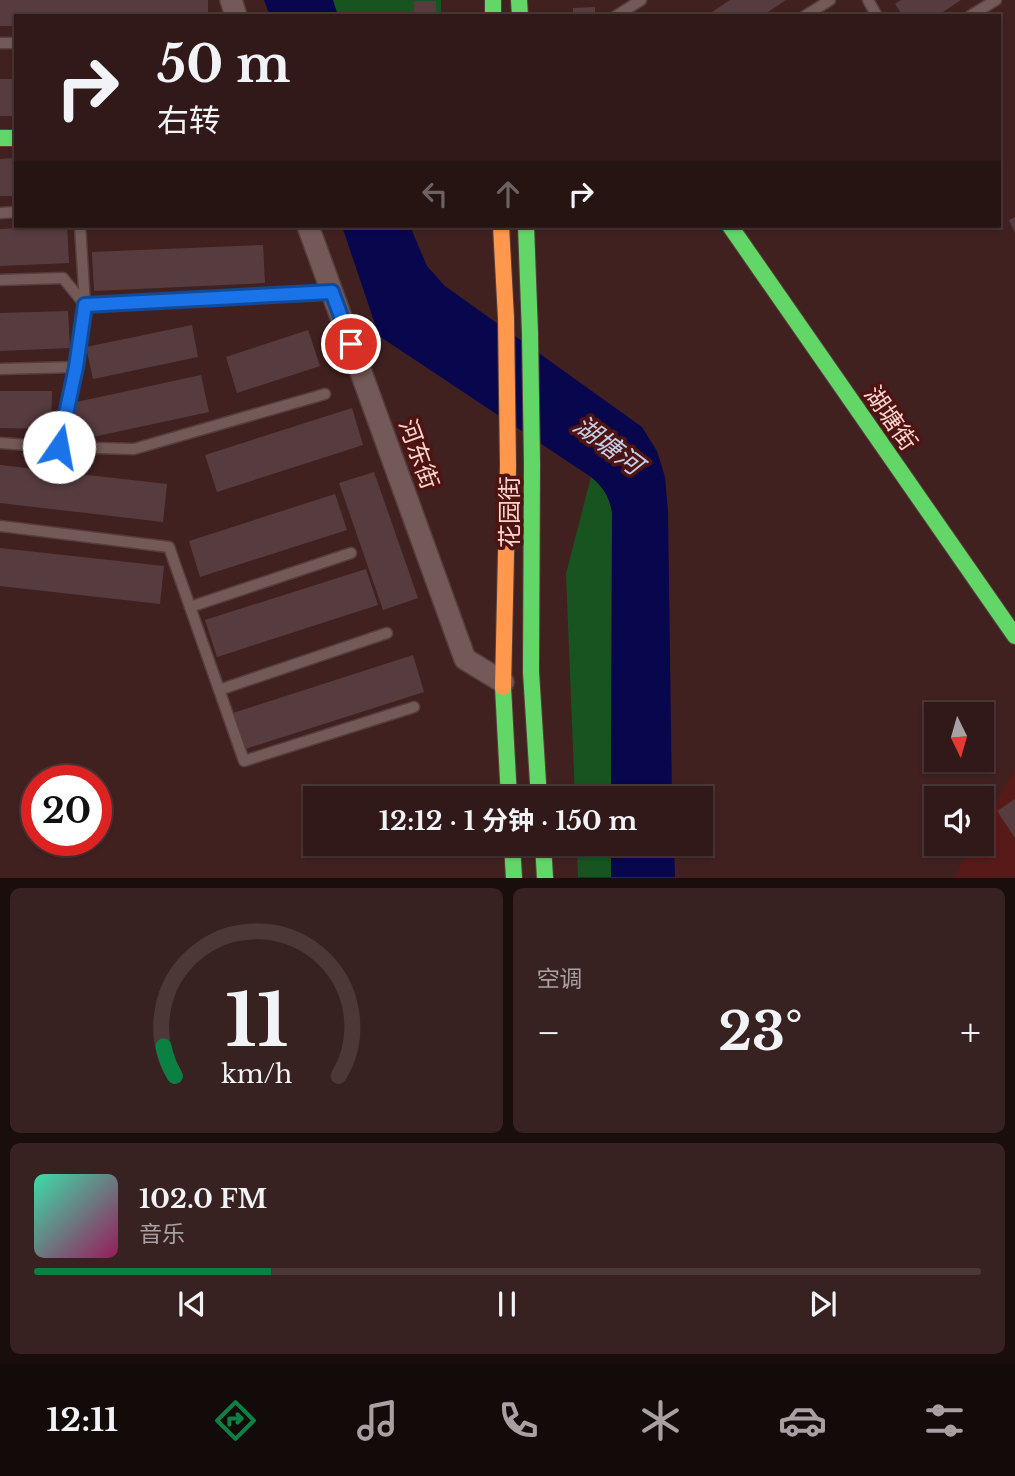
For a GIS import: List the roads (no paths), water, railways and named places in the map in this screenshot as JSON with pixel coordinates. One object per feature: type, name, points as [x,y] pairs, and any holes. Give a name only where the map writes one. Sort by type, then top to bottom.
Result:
[{"type":"main road","name":"花园街","points":[[501,228],[506,318],[508,466],[503,682],[508,786]]},
{"type":"main road","name":"花园街","points":[[526,228],[532,464],[531,672],[539,786]]},
{"type":"main road","name":"湖塘街","points":[[731,228],[1015,636]]},
{"type":"main road","points":[[513,856],[514,877]]},
{"type":"main road","points":[[544,856],[545,877]]},
{"type":"street","name":"河东街","points":[[309,228],[465,659],[503,682]]},
{"type":"lane","points":[[619,14],[641,0]]},
{"type":"lane","points":[[808,14],[830,0]]},
{"type":"lane","points":[[973,14],[996,0]]},
{"type":"lane","points":[[59,447],[76,367],[85,305],[80,228]]},
{"type":"lane","points":[[0,280],[63,278],[85,305]]},
{"type":"lane","points":[[85,305],[332,292]]},
{"type":"lane","points":[[0,369],[76,367]]},
{"type":"lane","points":[[0,443],[134,449],[325,394]]},
{"type":"lane","points":[[0,526],[169,547],[244,761],[414,707]]},
{"type":"lane","points":[[190,607],[351,554]]},
{"type":"lane","points":[[219,690],[387,633]]},
{"type":"water","points":[[264,0],[333,0],[337,14],[269,14]]},
{"type":"water","name":"湖塘河","points":[[343,228],[411,228],[427,266],[445,286],[642,427],[657,451],[665,477],[668,511],[672,786],[611,786],[612,512],[605,492],[591,477],[379,336]]},
{"type":"water","points":[[611,856],[674,856],[675,877],[611,877]]}]
